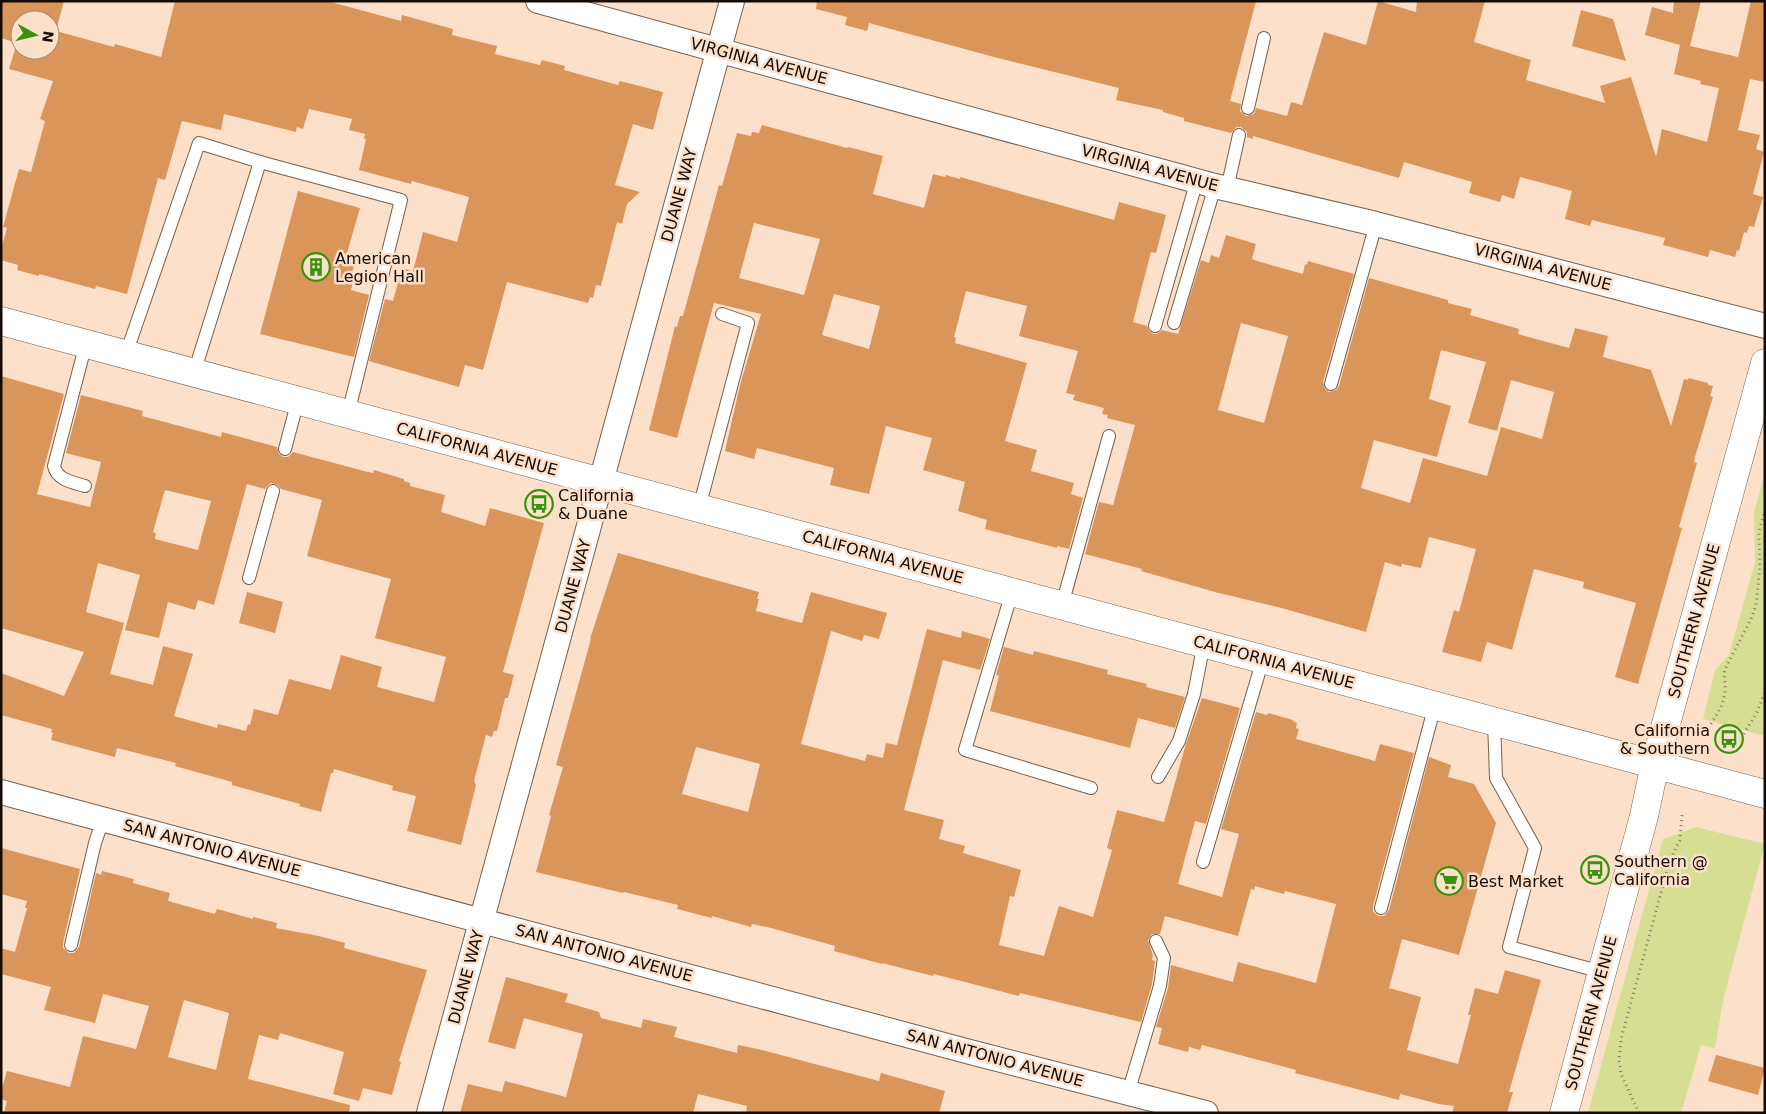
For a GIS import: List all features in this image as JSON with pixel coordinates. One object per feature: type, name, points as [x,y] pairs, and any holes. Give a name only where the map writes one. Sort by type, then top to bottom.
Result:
[{"type":"main road","name":"CALIFORNIA AVENUE","points":[[1,321],[1765,794]]},
{"type":"main road","name":"SOUTHERN AVENUE","points":[[1564,1113],[1644,816],[1655,764],[1765,363]]},
{"type":"street","name":"VIRGINIA AVENUE","points":[[538,1],[1213,185],[1376,224],[1765,326]]},
{"type":"street","name":"DUANE WAY","points":[[430,1113],[732,1]]},
{"type":"street","name":"SAN ANTONIO AVENUE","points":[[1,792],[1206,1113]]},
{"type":"lane","points":[[1248,108],[1264,38]]},
{"type":"lane","points":[[1155,326],[1213,185],[1239,136]]},
{"type":"lane","points":[[126,354],[199,143],[260,162],[401,200],[348,414]]},
{"type":"lane","points":[[194,373],[260,162]]},
{"type":"lane","points":[[1174,323],[1213,185]]},
{"type":"lane","points":[[1331,384],[1376,224]]},
{"type":"lane","points":[[699,508],[748,323],[722,314]]},
{"type":"lane","points":[[84,486],[63,480],[55,472],[54,466],[86,343]]},
{"type":"lane","points":[[284,449],[298,400]]},
{"type":"lane","points":[[1062,605],[1109,436]]},
{"type":"lane","points":[[249,578],[273,491]]},
{"type":"lane","points":[[1012,592],[965,750],[1091,788]]},
{"type":"lane","points":[[1158,777],[1179,741],[1194,694],[1204,643]]},
{"type":"lane","points":[[1203,862],[1264,659]]},
{"type":"lane","points":[[1381,908],[1435,705]]},
{"type":"lane","points":[[1494,721],[1496,778],[1535,848],[1509,947],[1602,972]]},
{"type":"lane","points":[[71,945],[95,842],[104,819]]},
{"type":"lane","points":[[1128,1093],[1160,986],[1164,958],[1156,941]]},
{"type":"path","points":[[1708,728],[1721,709],[1724,700],[1725,670],[1751,619],[1756,605],[1760,567],[1759,532],[1765,510]]},
{"type":"path","points":[[1744,734],[1757,712],[1765,692]]},
{"type":"path","points":[[1639,1113],[1621,1074],[1619,1060],[1621,1039],[1670,860],[1680,840],[1682,815]]},
{"type":"green space","points":[[1765,472],[1765,736],[1703,719],[1715,670],[1729,655],[1755,562],[1754,513]]},
{"type":"green space","points":[[1696,827],[1765,844],[1724,996],[1715,1048],[1701,1045],[1681,1113],[1588,1113],[1663,839]]},
{"type":"building","points":[[1,1],[64,1],[60,16],[60,10],[10,10],[10,41],[1,38]]},
{"type":"building","points":[[175,1],[327,1],[401,21],[402,15],[453,29],[452,35],[497,46],[495,54],[540,65],[542,60],[565,66],[564,70],[618,85],[620,81],[663,92],[653,130],[633,124],[615,185],[640,192],[627,204],[622,224],[617,222],[601,286],[596,285],[593,298],[590,297],[588,303],[507,282],[483,370],[465,365],[459,387],[369,361],[385,299],[393,301],[402,268],[413,271],[423,232],[457,242],[469,197],[412,181],[411,184],[359,170],[366,139],[364,139],[365,134],[349,130],[352,119],[309,109],[303,129],[297,127],[296,132],[224,114],[221,130],[182,121],[165,180],[158,178],[127,294],[96,286],[95,289],[17,270],[18,265],[1,260],[1,249],[7,228],[3,227],[19,169],[31,172],[45,121],[40,119],[53,81],[9,69],[12,60],[60,60],[60,32],[114,47],[115,44],[161,57]]},
{"type":"building","points":[[817,1],[1256,1],[1230,101],[1241,104],[1240,111],[1246,116],[1254,114],[1256,108],[1287,116],[1291,102],[1302,105],[1324,32],[1366,45],[1378,1],[1416,12],[1417,1],[1485,1],[1474,42],[1531,60],[1526,80],[1605,103],[1600,86],[1631,77],[1656,157],[1662,129],[1707,142],[1719,88],[1700,84],[1701,81],[1674,74],[1680,45],[1645,35],[1652,7],[1673,13],[1674,1],[1701,1],[1690,46],[1738,57],[1751,1],[1765,1],[1765,82],[1750,79],[1738,130],[1760,135],[1756,149],[1764,152],[1753,194],[1763,197],[1754,227],[1749,226],[1747,233],[1744,232],[1739,251],[1737,250],[1735,257],[1710,250],[1708,257],[1663,245],[1665,238],[1592,220],[1590,226],[1565,219],[1572,191],[1520,177],[1514,199],[1502,195],[1500,202],[1469,193],[1472,182],[1404,162],[1399,178],[1253,136],[1253,139],[1247,137],[1247,132],[1241,127],[1236,127],[1231,133],[1184,121],[1184,118],[1163,112],[1163,110],[1116,100],[1119,88],[869,23],[867,31],[845,25],[847,17],[816,9]]},
{"type":"building","points":[[1581,10],[1613,19],[1626,61],[1572,46]]},
{"type":"building","points":[[762,125],[883,156],[873,194],[924,208],[933,174],[960,179],[960,177],[1114,220],[1119,202],[1166,215],[1156,253],[1151,252],[1133,322],[1147,326],[1153,334],[1157,334],[1162,330],[1178,334],[1201,260],[1209,263],[1211,255],[1219,258],[1226,235],[1256,244],[1252,259],[1257,261],[1303,274],[1305,264],[1307,265],[1308,261],[1354,274],[1323,382],[1325,389],[1329,392],[1336,390],[1339,386],[1369,278],[1448,300],[1448,303],[1472,309],[1470,315],[1519,329],[1518,334],[1569,348],[1575,328],[1608,336],[1603,357],[1651,370],[1671,426],[1684,379],[1688,380],[1689,378],[1713,386],[1710,396],[1713,397],[1695,457],[1694,462],[1697,463],[1679,527],[1682,528],[1638,684],[1615,677],[1636,603],[1583,588],[1584,582],[1534,569],[1512,650],[1487,642],[1481,662],[1442,652],[1454,610],[1459,612],[1476,549],[1429,537],[1421,568],[1402,564],[1401,567],[1385,562],[1366,632],[1215,592],[1141,571],[1142,569],[1085,554],[1099,502],[1113,505],[1135,425],[1107,418],[1108,415],[1102,414],[1104,408],[1073,400],[1075,395],[1066,393],[1078,351],[1019,336],[1027,306],[966,291],[954,337],[956,338],[955,343],[1027,363],[1005,441],[1037,450],[1031,471],[1074,483],[1071,494],[1083,498],[1069,549],[1057,546],[1057,548],[985,529],[987,520],[958,511],[965,482],[923,470],[932,438],[886,426],[869,494],[830,485],[834,468],[757,448],[754,459],[725,451],[740,385],[761,314],[714,303],[677,438],[649,430],[675,326],[677,327],[680,316],[683,316],[719,185],[722,186],[737,133],[751,136],[752,132],[759,133]],"holes":[[[754,223],[820,239],[804,295],[739,278]],[[834,294],[880,306],[869,349],[822,335]],[[1241,323],[1288,336],[1264,423],[1218,410]],[[1441,350],[1486,362],[1468,423],[1497,431],[1511,380],[1554,392],[1542,439],[1501,427],[1487,476],[1423,458],[1410,503],[1361,488],[1374,440],[1437,457],[1451,406],[1429,399]]]},
{"type":"building","name":"American Legion Hall","points":[[298,191],[360,208],[345,260],[355,263],[352,272],[355,273],[351,290],[369,295],[354,357],[260,334]]},
{"type":"building","points":[[1,376],[64,394],[37,494],[90,507],[101,462],[66,453],[81,395],[143,411],[142,416],[221,437],[222,432],[277,447],[279,454],[283,457],[288,457],[293,452],[364,471],[373,473],[374,470],[404,479],[404,481],[410,483],[410,486],[445,495],[441,512],[485,526],[490,508],[544,523],[503,672],[514,675],[508,698],[505,698],[497,731],[494,731],[492,737],[486,735],[474,781],[476,785],[461,845],[407,831],[416,796],[392,790],[393,786],[334,769],[333,773],[331,773],[321,812],[299,806],[300,804],[232,785],[232,782],[175,766],[176,763],[117,748],[115,757],[51,740],[52,729],[1,715],[1,673],[64,696],[84,652],[1,628]],"holes":[[[271,483],[278,485],[281,489],[322,500],[307,556],[391,579],[375,638],[446,657],[434,702],[377,687],[382,667],[341,655],[331,690],[289,679],[278,715],[254,709],[250,725],[248,724],[246,731],[218,724],[217,728],[174,716],[193,654],[163,646],[153,685],[110,674],[124,623],[86,612],[98,563],[140,575],[125,630],[159,638],[168,602],[195,610],[198,600],[214,605],[247,484],[265,489]],[[165,490],[211,501],[198,550],[155,539],[156,533],[153,532]]]},
{"type":"building","points":[[618,553],[759,592],[756,611],[802,623],[811,592],[887,613],[879,639],[864,635],[862,641],[831,631],[801,744],[865,761],[867,754],[883,758],[886,743],[897,745],[927,629],[961,638],[962,631],[990,639],[980,670],[943,660],[904,810],[944,820],[939,839],[965,846],[963,853],[1021,870],[1014,897],[1010,896],[999,945],[1044,956],[1059,906],[1093,917],[1112,850],[1107,848],[1117,810],[1164,822],[1185,747],[1202,698],[1240,708],[1206,824],[1195,821],[1178,884],[1222,897],[1239,834],[1221,829],[1256,712],[1267,715],[1268,713],[1293,720],[1297,723],[1296,728],[1299,729],[1296,739],[1375,761],[1380,744],[1414,753],[1373,906],[1373,911],[1378,916],[1384,916],[1389,910],[1429,757],[1451,765],[1448,777],[1474,784],[1496,823],[1459,955],[1402,939],[1389,988],[1421,997],[1407,1050],[1458,1064],[1471,1015],[1468,1015],[1475,988],[1498,994],[1505,970],[1541,980],[1509,1092],[1513,1092],[1507,1113],[1452,1113],[1454,1106],[1400,1094],[1399,1100],[1295,1073],[1296,1070],[1202,1045],[1200,1050],[1189,1047],[1188,1052],[1158,1044],[1162,1028],[1156,1027],[1168,988],[1171,965],[1233,982],[1238,962],[1316,983],[1336,904],[1285,891],[1284,894],[1255,886],[1254,890],[1251,889],[1238,936],[1165,916],[1160,934],[1152,934],[1148,940],[1153,955],[1152,960],[1155,961],[1152,984],[1141,1022],[1020,993],[1019,996],[934,974],[933,976],[882,964],[834,951],[835,946],[771,928],[752,924],[751,927],[712,916],[712,918],[677,909],[678,905],[536,872],[551,816],[549,815],[563,767],[556,765],[590,639]],"holes":[[[696,747],[760,764],[748,812],[682,794]]]},
{"type":"building","points":[[247,592],[283,602],[275,633],[239,623]]},
{"type":"building","points":[[1004,647],[1033,655],[1034,651],[1108,670],[1107,674],[1147,684],[1146,687],[1185,697],[1175,728],[1138,718],[1130,748],[990,711],[999,676],[996,675]]},
{"type":"building","points":[[1,848],[80,869],[63,943],[63,948],[69,953],[74,953],[79,947],[96,873],[101,875],[102,871],[134,879],[133,883],[170,893],[168,901],[215,914],[217,909],[253,919],[253,917],[277,923],[276,928],[345,943],[344,948],[427,970],[399,1061],[401,1062],[392,1095],[363,1088],[359,1101],[333,1094],[344,1052],[280,1033],[278,1040],[259,1035],[248,1079],[350,1105],[349,1113],[4,1113],[7,1101],[1,1099],[1,1092],[7,1071],[70,1087],[83,1036],[136,1049],[149,1006],[103,994],[95,1023],[44,1010],[51,987],[1,974],[1,948],[15,952],[27,908],[25,908],[27,901],[1,894]],"holes":[[[184,1000],[229,1013],[216,1070],[168,1057]]]},
{"type":"building","points":[[506,977],[568,994],[565,1002],[599,1012],[601,1018],[641,1028],[643,1019],[677,1027],[674,1037],[737,1053],[738,1045],[762,1050],[879,1081],[881,1073],[945,1091],[939,1113],[746,1113],[747,1106],[698,1094],[693,1113],[460,1113],[468,1084],[502,1092],[505,1081],[566,1097],[583,1034],[524,1018],[515,1049],[488,1042]]},
{"type":"building","points":[[1716,1055],[1765,1068],[1758,1095],[1708,1081]]},
{"type":"place","name":"American Legion Hall","points":[[316,267]]},
{"type":"place","name":"California & Duane","points":[[539,504]]},
{"type":"place","name":"California & Southern","points":[[1729,739]]},
{"type":"place","name":"Southern @ California","points":[[1595,870]]},
{"type":"place","name":"Best Market","points":[[1449,881]]}]
